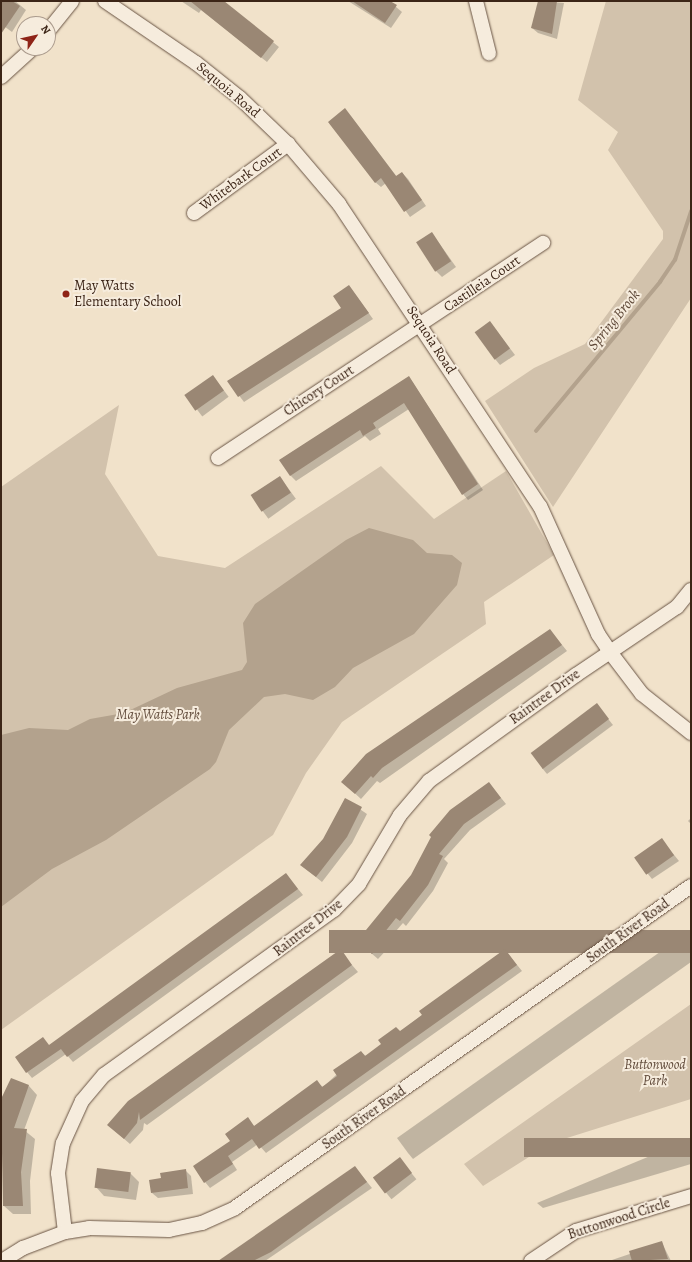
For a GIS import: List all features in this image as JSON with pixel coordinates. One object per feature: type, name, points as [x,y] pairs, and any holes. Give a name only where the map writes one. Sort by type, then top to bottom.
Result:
[{"type":"street","points":[[56,21],[72,1]]},
{"type":"street","name":"Sequoia Road","points":[[104,1],[196,63],[240,98],[288,144],[343,209],[421,324],[540,506],[598,634],[642,694],[691,733]]},
{"type":"street","points":[[476,1],[489,52]]},
{"type":"street","points":[[1,78],[24,56]]},
{"type":"street","name":"Whitebark Court","points":[[194,214],[288,144]]},
{"type":"street","name":"Castilleia Court","points":[[421,324],[543,244]]},
{"type":"street","name":"Chicory Court","points":[[218,458],[421,324]]},
{"type":"street","name":"Raintree Drive","points":[[65,1232],[58,1173],[62,1143],[82,1101],[104,1075],[334,910],[359,884],[400,815],[420,789],[610,652],[677,607],[691,590]]},
{"type":"street","name":"South River Road","points":[[2,1261],[23,1248],[65,1232],[89,1228],[169,1230],[202,1223],[235,1208],[691,886]]},
{"type":"street","name":"Buttonwood Circle","points":[[531,1261],[576,1231],[691,1196]]},
{"type":"green space","points":[[606,1],[691,1],[691,298],[553,507],[485,401],[534,368],[585,344],[663,239],[663,231],[608,150],[618,132],[578,100]]},
{"type":"green space","name":"May Watts Park","points":[[119,405],[105,474],[158,556],[225,568],[381,466],[434,519],[506,471],[554,555],[484,602],[486,624],[342,722],[306,773],[273,835],[1,1030],[1,487]]},
{"type":"green space","name":"Buttonwood Park","points":[[691,1004],[691,1099],[551,1143],[483,1186],[464,1164]]},
{"type":"shaded area","points":[[369,528],[413,540],[427,553],[452,555],[462,563],[457,585],[414,634],[353,668],[335,687],[313,700],[285,694],[264,697],[229,730],[216,762],[210,769],[106,840],[52,869],[1,907],[1,735],[29,728],[68,730],[90,719],[124,713],[177,688],[242,670],[247,662],[243,623],[255,604],[346,540]]},
{"type":"building","points":[[1,1],[12,1],[20,6],[1,34]]},
{"type":"building","points":[[190,1],[224,1],[274,41],[261,58]]},
{"type":"building","points":[[352,1],[390,1],[397,5],[385,23]]},
{"type":"building","points":[[538,1],[557,1],[552,34],[531,28]]},
{"type":"building","points":[[345,108],[396,176],[402,172],[422,200],[404,212],[381,178],[375,183],[328,122]]},
{"type":"building","points":[[432,232],[451,261],[435,272],[416,242]]},
{"type":"building","points":[[349,285],[369,313],[238,397],[227,381],[341,308],[333,296]]},
{"type":"building","points":[[490,321],[510,349],[495,360],[475,332]]},
{"type":"building","points":[[213,375],[224,391],[195,411],[184,395]]},
{"type":"building","points":[[409,376],[478,484],[462,495],[404,403],[373,423],[376,428],[363,436],[360,430],[290,476],[279,460]]},
{"type":"building","points":[[280,476],[291,493],[262,512],[251,495]]},
{"type":"building","points":[[550,629],[562,645],[382,768],[373,778],[371,776],[355,794],[341,782],[366,754]]},
{"type":"building","points":[[597,703],[609,719],[543,769],[531,753]]},
{"type":"building","points":[[489,782],[501,798],[464,824],[439,854],[443,856],[428,885],[400,921],[396,918],[384,933],[388,937],[372,954],[357,941],[411,875],[431,837],[429,835],[450,810]]},
{"type":"building","points":[[345,798],[362,807],[347,837],[316,877],[300,865],[323,839]]},
{"type":"building","points":[[662,838],[674,855],[646,875],[634,858]]},
{"type":"building","points":[[286,873],[298,889],[67,1057],[61,1049],[26,1073],[15,1057],[43,1037],[49,1045]]},
{"type":"building","points":[[329,930],[691,930],[691,953],[329,953]]},
{"type":"building","points":[[341,949],[352,965],[140,1120],[139,1112],[137,1123],[124,1139],[107,1125],[128,1101]]},
{"type":"building","points":[[505,949],[517,965],[259,1149],[252,1139],[228,1156],[233,1164],[204,1183],[193,1166],[230,1141],[225,1134],[248,1117],[254,1126],[317,1080],[322,1087],[337,1076],[333,1070],[361,1051],[365,1056],[381,1044],[378,1040],[396,1027],[400,1031],[422,1015],[419,1011]]},
{"type":"building","points":[[11,1078],[29,1085],[14,1128],[27,1129],[21,1172],[23,1206],[3,1206],[1,1099]]},
{"type":"building","points":[[524,1138],[691,1138],[691,1157],[524,1157]]},
{"type":"building","points":[[400,1157],[412,1173],[385,1193],[373,1177]]},
{"type":"building","points":[[355,1166],[367,1182],[271,1252],[253,1261],[218,1261]]},
{"type":"building","points":[[97,1168],[131,1172],[128,1192],[95,1188]]},
{"type":"building","points":[[186,1169],[188,1188],[151,1193],[149,1180],[161,1178],[160,1173]]},
{"type":"building","points":[[662,1241],[668,1259],[632,1261],[629,1251]]},
{"type":"waterway","name":"Spring Brook","points":[[536,431],[660,282],[675,260],[691,212]]},
{"type":"place","name":"May Watts Elementary School","points":[[66,294]]}]
